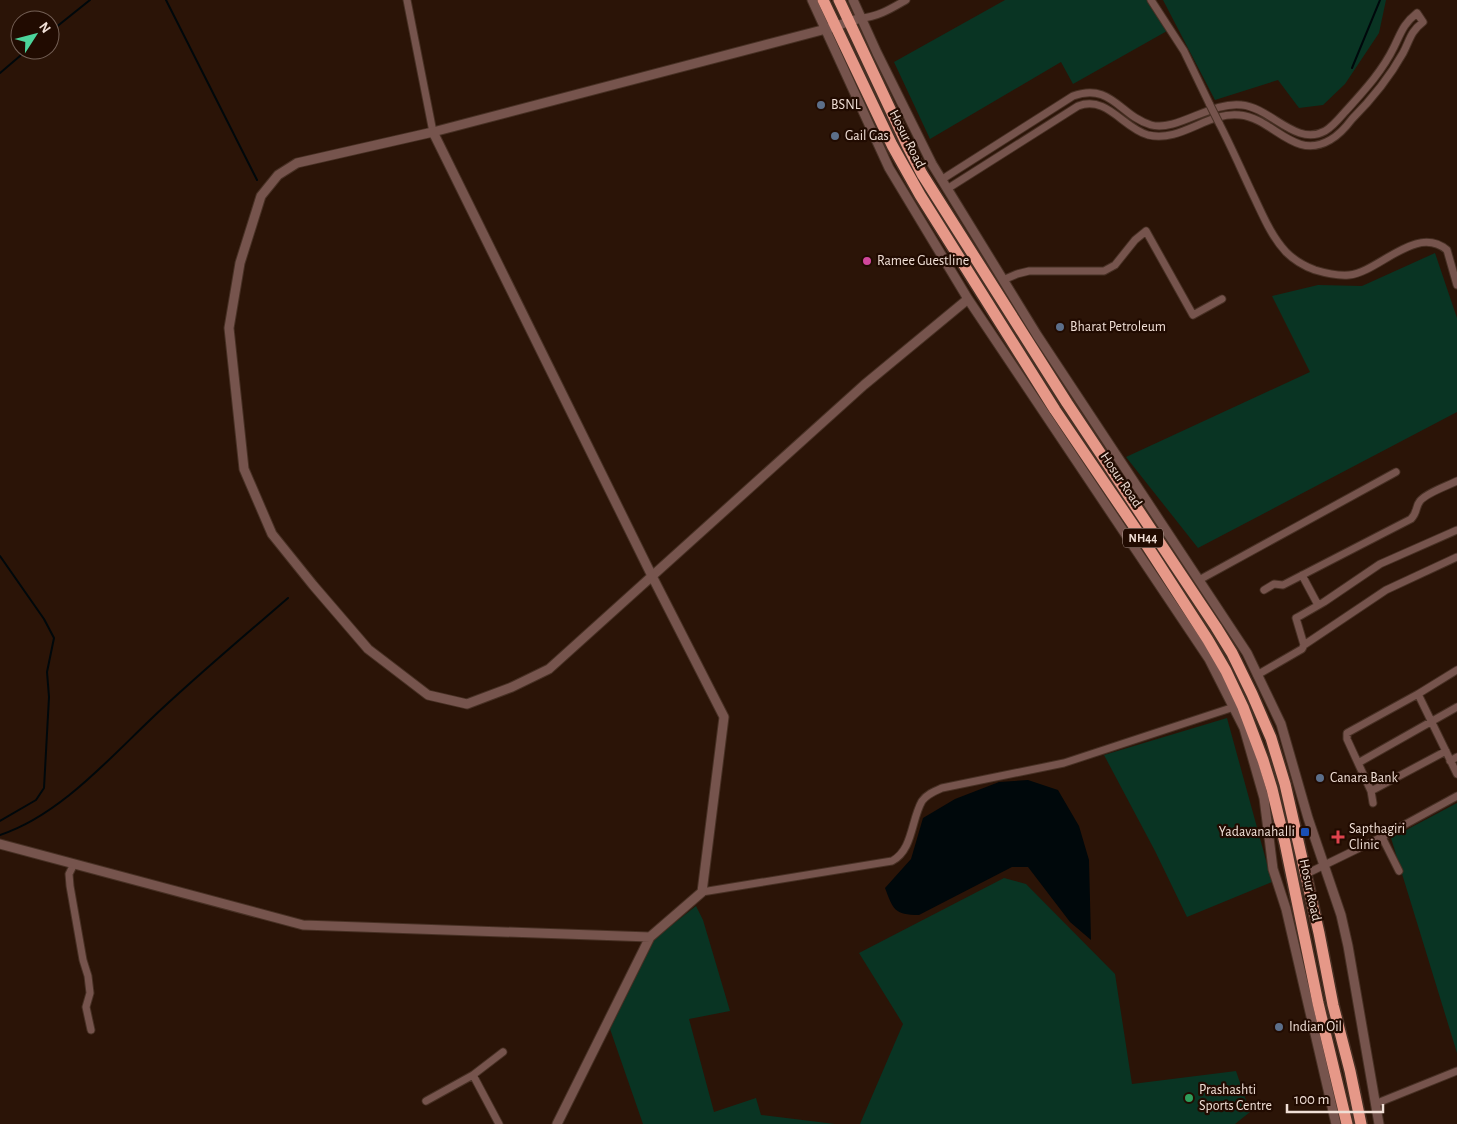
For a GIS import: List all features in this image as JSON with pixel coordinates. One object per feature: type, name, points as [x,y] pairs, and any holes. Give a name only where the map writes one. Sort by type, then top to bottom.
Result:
[{"type":"highway","name":"Hosur Road","points":[[823,0],[831,28],[920,196],[1192,623],[1226,671],[1243,707],[1263,760],[1286,843],[1314,1004],[1347,1124]]},
{"type":"highway","name":"Hosur Road","points":[[839,0],[922,174],[1066,403],[1185,579],[1232,653],[1271,738],[1285,784],[1361,1124]]},
{"type":"street","points":[[408,0],[433,132],[652,576],[724,717],[702,892]]},
{"type":"street","points":[[812,0],[831,28],[889,168],[968,299],[1192,623],[1244,728],[1264,798],[1273,869],[1314,1004],[1336,1124]]},
{"type":"street","points":[[853,0],[941,180],[1083,404],[1247,653],[1281,724],[1308,818],[1341,915],[1379,1124]]},
{"type":"street","points":[[860,15],[868,18],[883,13],[906,0]]},
{"type":"street","points":[[1151,0],[1184,51],[1269,229],[1286,252],[1303,265],[1325,273],[1349,275],[1417,243],[1436,244],[1447,250],[1457,284]]},
{"type":"street","points":[[941,180],[1073,96],[1085,93],[1097,93],[1108,97],[1141,120],[1155,125],[1169,124],[1218,107],[1236,104],[1258,108],[1298,133],[1307,135],[1322,133],[1330,128],[1369,86],[1394,47],[1399,33],[1407,22],[1417,13],[1423,22],[1412,33],[1404,51],[1377,93],[1337,136],[1326,143],[1313,146],[1294,143],[1254,118],[1236,114],[1221,117],[1172,134],[1153,136],[1135,129],[1103,106],[1086,103],[1078,106],[947,189]]},
{"type":"street","points":[[860,15],[849,22],[831,28],[433,132],[297,163],[278,175],[261,196],[240,263],[229,328],[244,468],[272,534],[368,649],[428,695],[467,704],[549,669],[864,385],[968,299]]},
{"type":"street","points":[[1003,280],[1029,271],[1104,271],[1115,265],[1135,240],[1146,231],[1193,315],[1222,299]]},
{"type":"street","points":[[1454,272],[1457,258]]},
{"type":"street","points":[[1199,580],[1396,472]]},
{"type":"street","points":[[1264,590],[1274,584],[1283,585],[1410,519],[1416,514],[1419,502],[1424,497],[1457,481]]},
{"type":"street","points":[[1304,645],[1296,618],[1380,564],[1457,530]]},
{"type":"street","points":[[1257,675],[1302,649],[1304,645],[1386,590],[1457,557]]},
{"type":"street","points":[[1302,575],[1318,605]]},
{"type":"street","points":[[1373,803],[1371,791],[1347,739],[1347,733],[1457,670]]},
{"type":"street","points":[[1418,694],[1446,751],[1454,759],[1457,774]]},
{"type":"street","points":[[558,1124],[650,937],[702,892],[892,861],[900,857],[905,848],[922,802],[929,795],[942,788],[1064,763],[1234,707]]},
{"type":"street","points":[[1358,762],[1457,707]]},
{"type":"street","points":[[1371,791],[1446,751]]},
{"type":"street","points":[[1306,874],[1324,867],[1457,796]]},
{"type":"street","points":[[1382,837],[1399,871]]},
{"type":"street","points":[[0,844],[303,925],[650,937]]},
{"type":"street","points":[[74,864],[69,874],[70,886],[83,960],[88,976],[90,993],[86,1007],[91,1030]]},
{"type":"street","points":[[426,1101],[473,1075],[503,1052]]},
{"type":"street","points":[[1375,1104],[1457,1071]]},
{"type":"street","points":[[473,1075],[499,1124]]},
{"type":"green space","points":[[1005,0],[1149,0],[1167,31],[1073,84],[1061,62],[930,139],[894,62]]},
{"type":"green space","points":[[1163,0],[1386,0],[1379,33],[1345,84],[1323,105],[1299,108],[1278,80],[1215,100]]},
{"type":"green space","points":[[1435,253],[1457,318],[1457,412],[1198,548],[1126,457],[1310,372],[1272,296],[1318,285],[1362,286]]},
{"type":"green space","points":[[1227,718],[1272,882],[1187,917],[1155,851],[1104,755]]},
{"type":"green space","points":[[1457,803],[1457,1053],[1391,838]]},
{"type":"green space","points":[[1004,878],[1026,884],[1115,974],[1132,1084],[1236,1071],[1250,1112],[1235,1124],[860,1124],[903,1024],[859,953]]},
{"type":"green space","points":[[696,906],[703,920],[730,1011],[689,1019],[714,1112],[756,1098],[761,1115],[835,1124],[643,1124],[610,1029],[654,939]]},
{"type":"shaded area","points":[[1028,780],[1058,790],[1079,826],[1089,860],[1091,940],[1070,922],[1028,867],[1012,867],[919,915],[904,914],[893,906],[885,888],[911,859],[923,818],[955,799],[999,782]]},
{"type":"waterway","points":[[60,24],[90,0]]},
{"type":"waterway","points":[[166,0],[257,180]]},
{"type":"waterway","points":[[1352,68],[1380,0]]},
{"type":"waterway","points":[[0,73],[15,60]]},
{"type":"waterway","points":[[0,556],[44,619],[54,638],[47,672],[49,697],[44,788],[36,800],[0,821]]},
{"type":"waterway","points":[[0,835],[42,815],[81,786],[184,689],[288,598]]},
{"type":"place","name":"BSNL","points":[[821,105]]},
{"type":"place","name":"Gail Gas","points":[[835,136]]},
{"type":"place","name":"Ramee Guestline","points":[[867,261]]},
{"type":"place","name":"Bharat Petroleum","points":[[1060,327]]},
{"type":"place","name":"Canara Bank","points":[[1320,778]]},
{"type":"place","name":"Yadavanahalli","points":[[1305,832]]},
{"type":"place","name":"Sapthagiri Clinic","points":[[1338,837]]},
{"type":"place","name":"Indian Oil","points":[[1279,1027]]},
{"type":"place","name":"Prashashti Sports Centre","points":[[1189,1098]]}]
